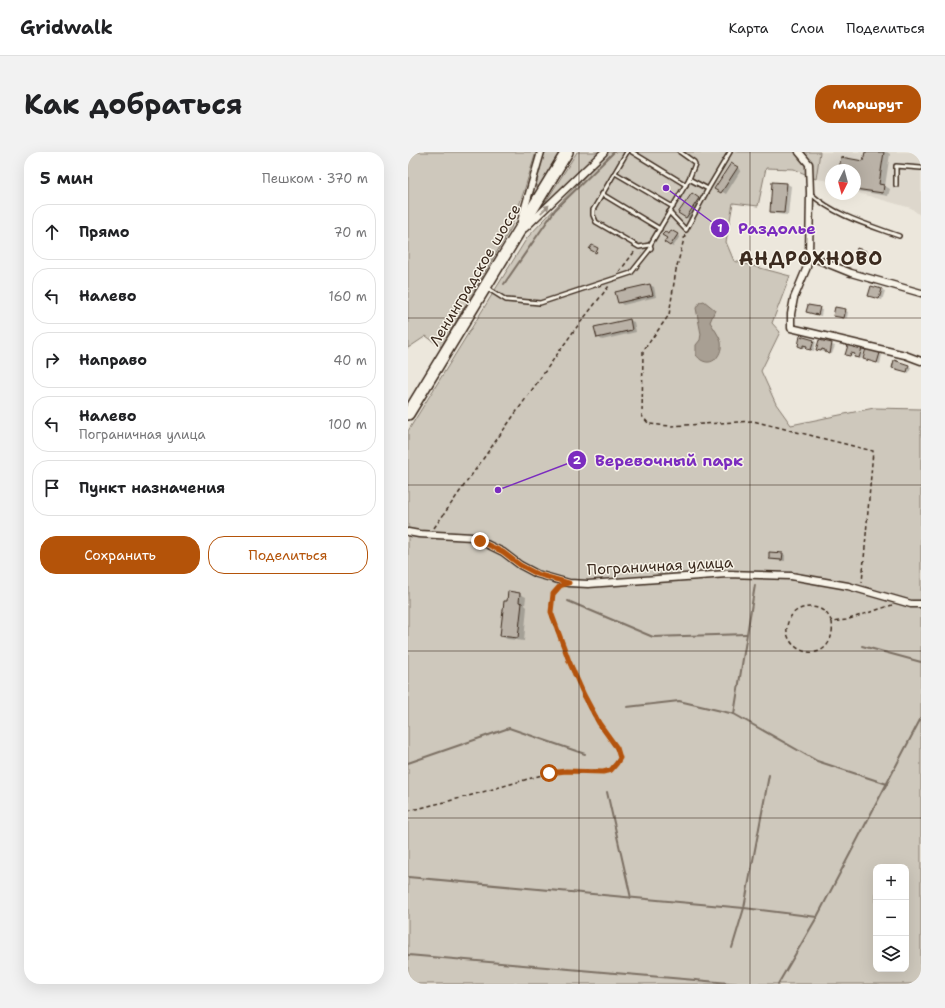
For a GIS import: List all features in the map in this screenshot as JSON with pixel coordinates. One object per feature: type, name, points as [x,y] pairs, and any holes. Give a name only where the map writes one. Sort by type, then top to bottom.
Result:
[{"type":"highway","name":"Ленинградское шоссе","points":[[408,414],[568,152]]},
{"type":"street","points":[[517,236],[541,152]]},
{"type":"street","points":[[517,236],[604,152]]},
{"type":"street","points":[[799,152],[809,164],[809,256],[807,267],[794,298],[791,314],[791,328],[905,355],[921,362]]},
{"type":"street","points":[[809,256],[851,273],[921,293]]},
{"type":"street","name":"Пограничная улица","points":[[408,532],[429,535],[472,537],[503,552],[537,574],[569,583],[588,584],[702,575],[746,574],[792,576],[831,582],[861,589],[911,604],[921,604]]},
{"type":"lane","points":[[627,152],[593,210],[593,215],[596,222],[639,247],[650,245]]},
{"type":"lane","points":[[632,152],[686,185]]},
{"type":"lane","points":[[485,287],[506,300],[540,303],[631,273],[651,248],[650,245],[690,179],[695,164],[680,152]]},
{"type":"lane","points":[[669,212],[686,230],[730,152]]},
{"type":"lane","points":[[896,186],[896,166],[921,168]]},
{"type":"lane","points":[[615,173],[673,207]]},
{"type":"lane","points":[[690,179],[708,190]]},
{"type":"lane","points":[[810,193],[819,201],[855,220],[898,236]]},
{"type":"lane","points":[[602,194],[660,229]]},
{"type":"path","points":[[686,230],[676,270],[669,314],[643,351],[642,416],[649,424],[670,426],[753,420],[873,451],[861,589]]},
{"type":"path","points":[[616,277],[639,247]]},
{"type":"path","points":[[429,535],[573,332],[611,283]]},
{"type":"path","points":[[408,811],[465,797],[549,773],[566,771],[603,772],[611,770],[617,763],[620,758],[617,748],[599,723],[584,695],[569,661],[551,612],[553,594],[560,586],[569,583]]},
{"type":"path","points":[[832,622],[846,620],[895,604]]},
{"type":"path","points":[[809,606],[822,610],[828,615],[832,622],[833,632],[829,643],[821,649],[813,652],[800,651],[790,642],[786,631],[790,618],[797,610],[809,606]]},
{"type":"shaded area","points":[[408,152],[536,152],[511,228],[441,347],[426,336],[408,348]]},
{"type":"shaded area","points":[[544,152],[560,152],[538,189],[536,186]]},
{"type":"shaded area","points":[[577,152],[599,152],[548,203],[545,203]]},
{"type":"shaded area","points":[[608,152],[820,152],[816,179],[794,169],[766,168],[758,206],[733,203],[726,242],[734,261],[790,276],[772,323],[780,332],[761,371],[776,404],[791,425],[874,408],[921,409],[921,984],[408,984],[408,431],[527,238]]},
{"type":"shaded area","points":[[820,152],[921,152],[921,216],[911,208],[861,194],[861,164],[825,164],[825,180],[816,179]]},
{"type":"shaded area","points":[[704,301],[715,310],[710,322],[721,342],[721,350],[717,358],[711,362],[703,361],[696,355],[696,345],[700,340],[701,334],[696,308],[700,302]]},
{"type":"building","points":[[865,152],[884,152],[879,184],[884,185],[883,193],[861,190],[861,164],[840,164],[841,157],[863,161]]},
{"type":"building","points":[[731,163],[738,167],[721,193],[714,189]]},
{"type":"building","points":[[772,182],[787,183],[784,213],[770,212]]},
{"type":"building","points":[[692,193],[699,198],[686,218],[678,213]]},
{"type":"building","points":[[671,230],[678,234],[670,246],[664,242],[667,238],[662,235],[665,232],[669,234]]},
{"type":"building","points":[[592,245],[598,248],[596,253],[589,249]]},
{"type":"building","points":[[857,248],[866,251],[863,261],[854,258]]},
{"type":"building","points":[[650,284],[653,295],[618,303],[615,292]]},
{"type":"building","points":[[871,286],[882,289],[879,299],[868,296]]},
{"type":"building","points":[[808,305],[820,307],[818,315],[806,312]]},
{"type":"building","points":[[835,307],[846,309],[844,318],[833,316]]},
{"type":"building","points":[[630,319],[632,330],[597,338],[594,327]]},
{"type":"building","points":[[800,336],[814,340],[811,350],[806,349],[807,346],[803,345],[803,348],[798,346]]},
{"type":"building","points":[[819,340],[832,343],[830,354],[822,349],[821,351],[816,350]]},
{"type":"building","points":[[848,345],[862,348],[859,358],[854,357],[855,354],[851,353],[850,356],[845,355]]},
{"type":"building","points":[[866,348],[880,353],[877,363],[863,359]]},
{"type":"building","points":[[894,360],[909,365],[907,372],[892,368]]},
{"type":"building","points":[[769,552],[783,553],[782,560],[769,559]]},
{"type":"building","points":[[508,591],[520,593],[519,602],[522,603],[518,638],[500,636],[504,601],[507,601]]},
{"type":"waterway","points":[[504,284],[555,210],[614,152]]},
{"type":"waterway","points":[[734,714],[755,585]]},
{"type":"waterway","points":[[568,601],[653,637],[746,634]]},
{"type":"waterway","points":[[862,646],[921,662]]},
{"type":"waterway","points":[[627,707],[679,701],[734,714],[817,761],[887,784]]},
{"type":"waterway","points":[[778,984],[817,917],[921,718]]},
{"type":"waterway","points":[[408,763],[509,728],[585,754]]},
{"type":"waterway","points":[[732,948],[744,908],[769,775]]},
{"type":"waterway","points":[[607,792],[631,898]]},
{"type":"waterway","points":[[408,877],[744,908],[817,917]]},
{"type":"waterway","points":[[408,955],[741,984]]},
{"type":"place","name":"Раздолье","points":[[666,188]]},
{"type":"place","name":"Веревочный парк","points":[[498,490]]},
{"type":"district","name":"АНДРОХНОВО","points":[[811,258]]},
{"type":"route","points":[[480,541],[503,552],[520,565],[537,574],[569,583],[560,586],[553,594],[551,612],[555,626],[584,695],[599,723],[617,748],[620,758],[611,770],[603,772],[566,771],[549,773]]}]
